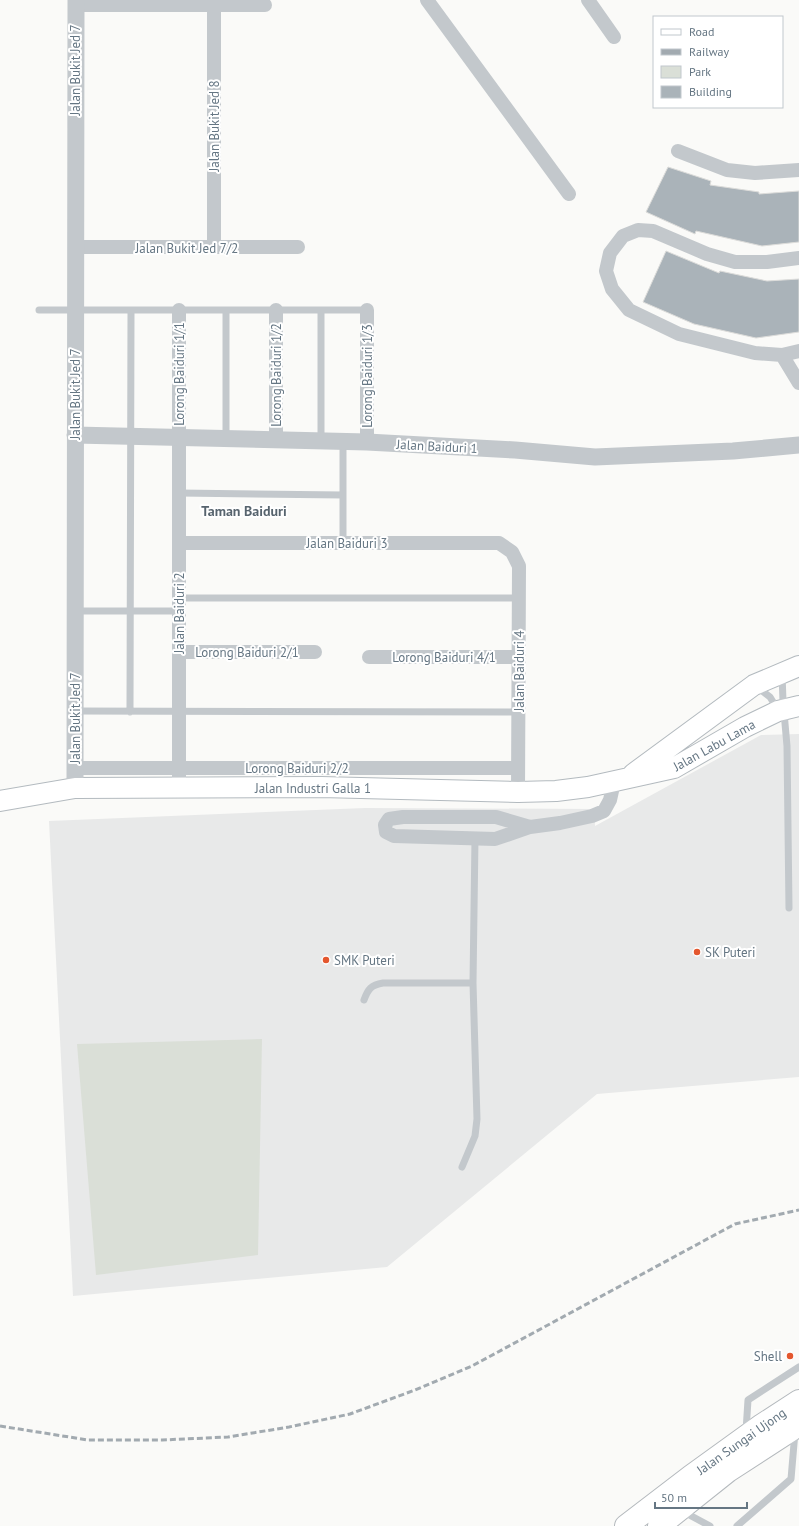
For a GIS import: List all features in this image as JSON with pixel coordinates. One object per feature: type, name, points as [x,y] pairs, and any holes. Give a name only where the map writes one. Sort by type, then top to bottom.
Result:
[{"type":"highway","name":"Jalan Sungai Ujong","points":[[626,1526],[690,1477],[799,1401]]},
{"type":"highway","name":"Jalan Sungai Ujong","points":[[659,1526],[728,1471],[797,1426]]},
{"type":"main road","points":[[620,780],[754,685],[791,669]]},
{"type":"main road","name":"Jalan Labu Lama","points":[[620,780],[674,768],[745,727],[787,709]]},
{"type":"main road","name":"Jalan Industri Galla 1","points":[[0,802],[75,788],[321,787],[518,792],[556,791],[588,787],[620,780]]},
{"type":"street","points":[[427,0],[569,194]]},
{"type":"street","points":[[588,0],[614,37]]},
{"type":"street","points":[[76,2],[265,5]]},
{"type":"street","name":"Jalan Bukit Jed 7","points":[[75,788],[76,2]]},
{"type":"street","name":"Jalan Bukit Jed 8","points":[[214,5],[214,247]]},
{"type":"street","points":[[678,152],[727,170],[755,173],[799,170]]},
{"type":"street","points":[[799,258],[767,262],[735,262],[707,254],[653,230],[638,230],[623,236],[610,253],[606,271],[612,289],[628,310],[679,334],[755,353],[782,355],[799,351]]},
{"type":"street","name":"Jalan Bukit Jed 7/2","points":[[75,247],[298,248]]},
{"type":"street","name":"Lorong Baiduri 1/1","points":[[179,310],[179,438]]},
{"type":"street","name":"Lorong Baiduri 1/2","points":[[276,310],[276,440]]},
{"type":"street","name":"Lorong Baiduri 1/3","points":[[368,310],[368,442]]},
{"type":"street","points":[[782,355],[799,383]]},
{"type":"street","name":"Jalan Baiduri 1","points":[[75,435],[368,442],[515,450],[595,457],[733,451],[799,445]]},
{"type":"street","name":"Jalan Baiduri 2","points":[[179,438],[179,788]]},
{"type":"street","name":"Jalan Baiduri 3","points":[[179,543],[499,543],[512,552]]},
{"type":"street","name":"Jalan Baiduri 4","points":[[512,552],[519,566],[518,792]]},
{"type":"street","name":"Lorong Baiduri 2/1","points":[[179,652],[315,652]]},
{"type":"street","name":"Lorong Baiduri 4/1","points":[[369,657],[518,657]]},
{"type":"street","name":"Lorong Baiduri 2/2","points":[[75,768],[518,768]]},
{"type":"street","points":[[530,826],[496,817],[403,816],[389,819],[385,825],[386,832],[394,836],[495,839],[530,826],[592,816],[604,811],[620,780]]},
{"type":"lane","points":[[39,310],[368,310]]},
{"type":"lane","points":[[130,712],[131,310]]},
{"type":"lane","points":[[226,310],[226,439]]},
{"type":"lane","points":[[321,310],[321,441]]},
{"type":"lane","points":[[343,442],[343,543]]},
{"type":"lane","points":[[179,493],[343,495]]},
{"type":"lane","points":[[75,611],[130,611],[179,605],[519,598]]},
{"type":"lane","points":[[789,908],[786,729],[791,669]]},
{"type":"lane","points":[[754,685],[787,709]]},
{"type":"lane","points":[[75,711],[518,712]]},
{"type":"lane","points":[[462,1167],[475,1136],[477,1119],[473,983],[475,838]]},
{"type":"lane","points":[[364,1000],[367,992],[374,985],[383,983],[473,983]]},
{"type":"lane","points":[[746,1437],[748,1400],[799,1367]]},
{"type":"lane","points":[[737,1526],[791,1479],[797,1426]]},
{"type":"lane","points":[[680,1510],[710,1526]]},
{"type":"shaded area","name":"SMK Puteri","points":[[799,734],[799,1077],[597,1094],[387,1267],[73,1296],[49,821],[365,808],[594,809],[595,826],[761,735]]},
{"type":"green space","points":[[262,1039],[258,1255],[96,1275],[77,1044]]},
{"type":"building","points":[[668,167],[711,181],[710,185],[759,192],[759,194],[799,191],[799,242],[762,246],[696,231],[695,234],[646,212]]},
{"type":"building","points":[[666,251],[719,273],[720,271],[767,281],[799,279],[799,332],[756,338],[694,324],[643,302]]},
{"type":"railway","points":[[0,1426],[88,1440],[162,1440],[228,1437],[289,1427],[350,1414],[415,1390],[472,1366],[735,1224],[799,1210]]},
{"type":"place","name":"SK Puteri","points":[[697,952]]},
{"type":"place","name":"SMK Puteri","points":[[326,960]]},
{"type":"place","name":"Shell","points":[[790,1356]]},
{"type":"district","name":"Taman Baiduri","points":[[244,511]]}]
